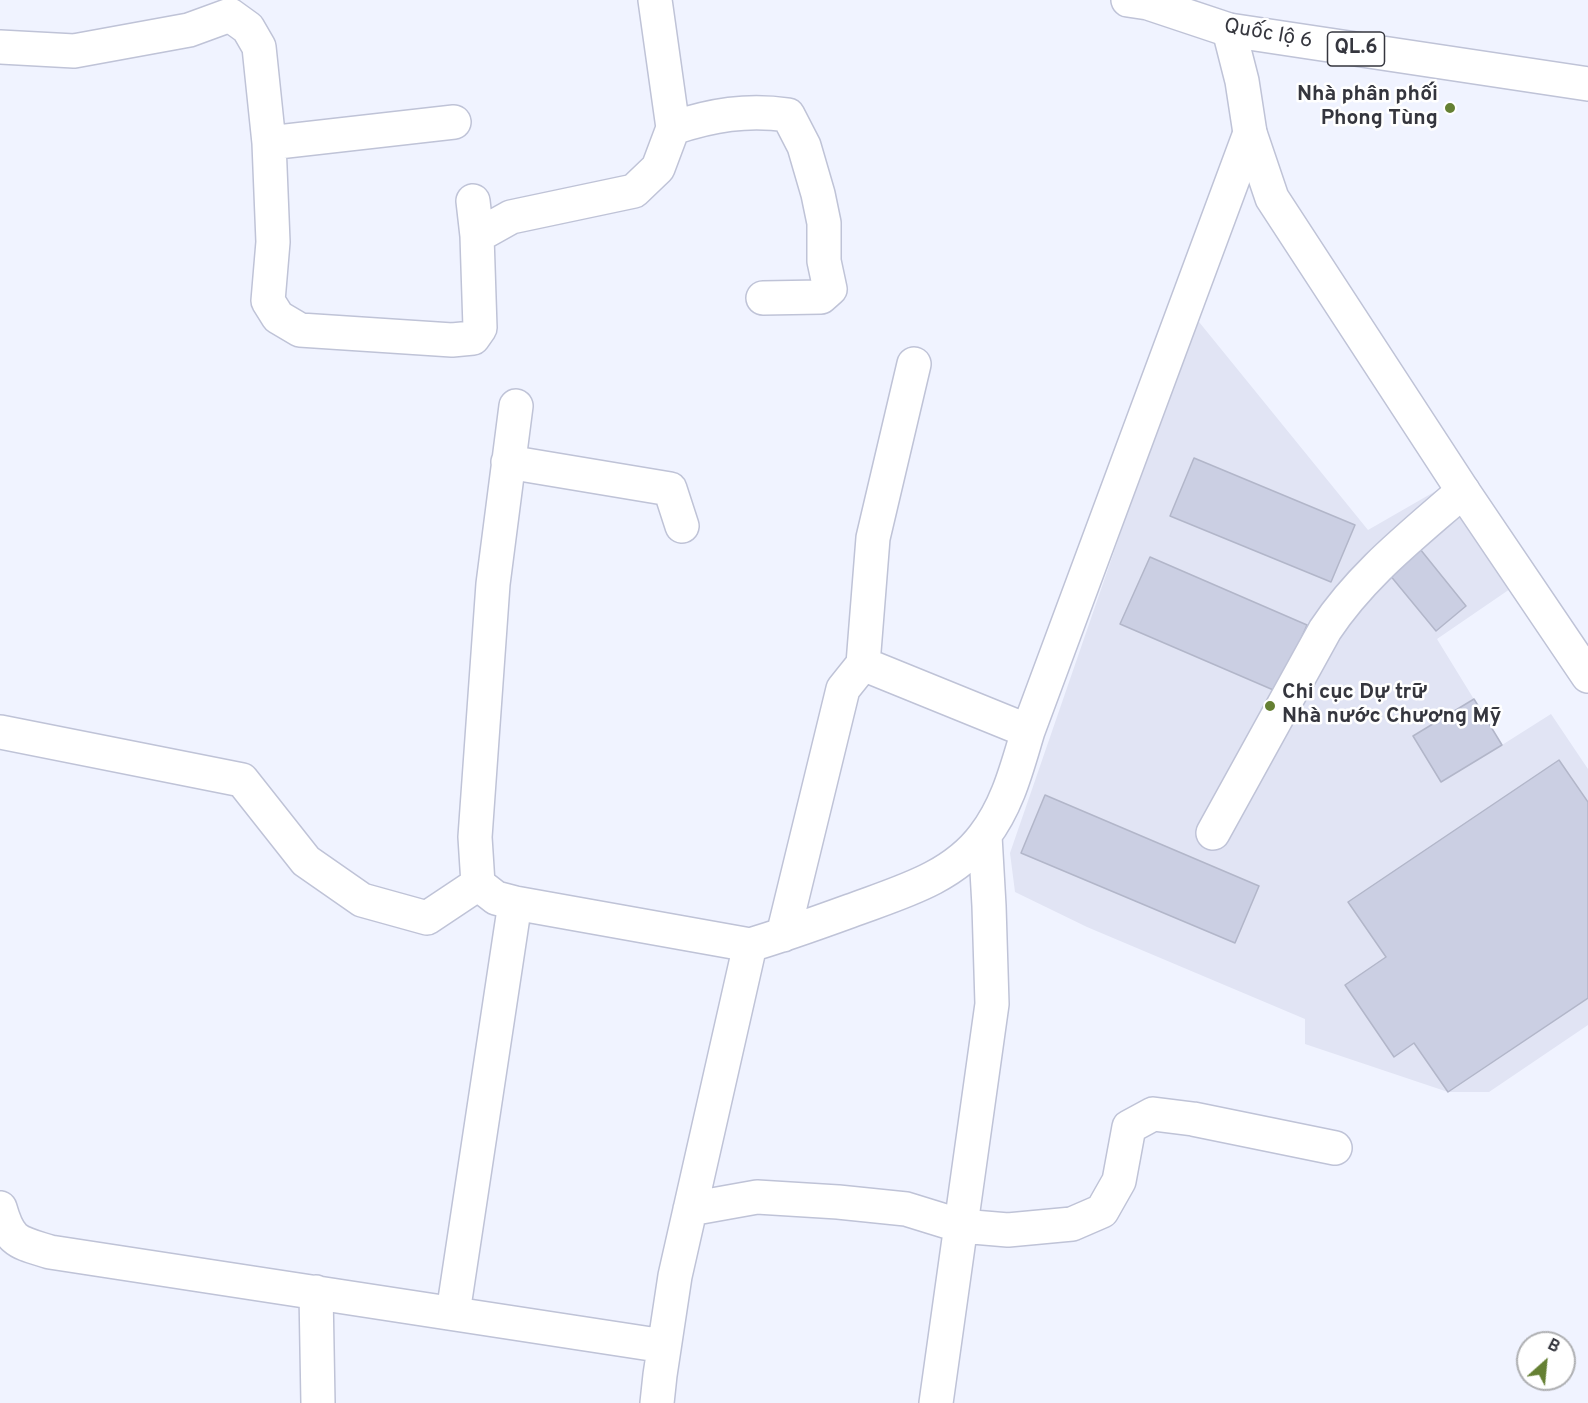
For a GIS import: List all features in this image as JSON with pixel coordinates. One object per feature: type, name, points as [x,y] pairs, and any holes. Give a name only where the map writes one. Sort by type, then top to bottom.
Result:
[{"type":"main road","points":[[477,236],[510,217],[634,191],[658,168],[673,128],[655,0]]},
{"type":"main road","name":"Quốc lộ 6","points":[[1141,1],[1229,30],[1588,84]]},
{"type":"main road","points":[[0,47],[74,51],[189,30],[230,15],[248,28],[259,47],[269,143],[273,242],[268,301],[279,317],[300,330],[452,340],[473,339],[480,328],[477,236],[473,201]]},
{"type":"main road","points":[[1229,30],[1242,81],[1250,133],[1272,198],[1463,491],[1588,676]]},
{"type":"main road","points":[[673,128],[706,117],[762,112],[788,116],[804,146],[824,223],[824,261],[830,290],[821,297],[763,298]]},
{"type":"main road","points":[[269,143],[454,122]]},
{"type":"main road","points":[[516,406],[493,584],[475,837],[478,884],[496,898],[515,903],[750,945],[923,884],[965,856],[985,836],[1009,793],[1028,731],[1250,133]]},
{"type":"main road","points":[[783,935],[843,689],[863,664],[873,538],[914,364]]},
{"type":"main road","points":[[508,462],[670,489],[682,526]]},
{"type":"main road","points":[[1213,833],[1325,630],[1342,605],[1371,572],[1463,491]]},
{"type":"main road","points":[[863,664],[1028,731]]},
{"type":"main road","points":[[0,732],[242,780],[306,861],[362,900],[427,918],[478,884]]},
{"type":"main road","points":[[936,1403],[992,1004],[985,836]]},
{"type":"main road","points":[[453,1313],[515,903]]},
{"type":"main road","points":[[657,1403],[675,1276],[750,945]]},
{"type":"main road","points":[[690,1209],[757,1197],[906,1209],[961,1226],[1008,1230],[1072,1224],[1102,1211],[1119,1181],[1129,1127],[1153,1114],[1193,1119],[1335,1148]]},
{"type":"main road","points":[[0,1208],[4,1222],[17,1241],[50,1252],[664,1346]]},
{"type":"main road","points":[[316,1293],[318,1403]]},
{"type":"shaded area","name":"Chi cục Dự trữ Nhà nước Chương Mỹ","points":[[1195,317],[1368,530],[1441,488],[1510,589],[1437,639],[1502,745],[1551,714],[1588,769],[1588,1025],[1489,1092],[1448,1092],[1305,1044],[1305,1019],[1087,927],[1015,892],[1010,853]]},
{"type":"building","points":[[1194,458],[1355,525],[1331,582],[1170,516]]},
{"type":"building","points":[[1420,549],[1466,606],[1436,631],[1389,574]]},
{"type":"building","points":[[1150,557],[1307,625],[1278,692],[1120,624]]},
{"type":"building","points":[[1474,699],[1502,745],[1441,782],[1413,736]]},
{"type":"building","points":[[1559,760],[1588,802],[1588,998],[1448,1092],[1414,1043],[1394,1057],[1345,985],[1386,957],[1348,902]]},
{"type":"building","points":[[1045,795],[1259,886],[1235,943],[1021,853]]},
{"type":"place","name":"Nhà phân phối Phong Tùng","points":[[1450,108]]},
{"type":"place","name":"Chi cục Dự trữ Nhà nước Chương Mỹ","points":[[1270,706]]}]
